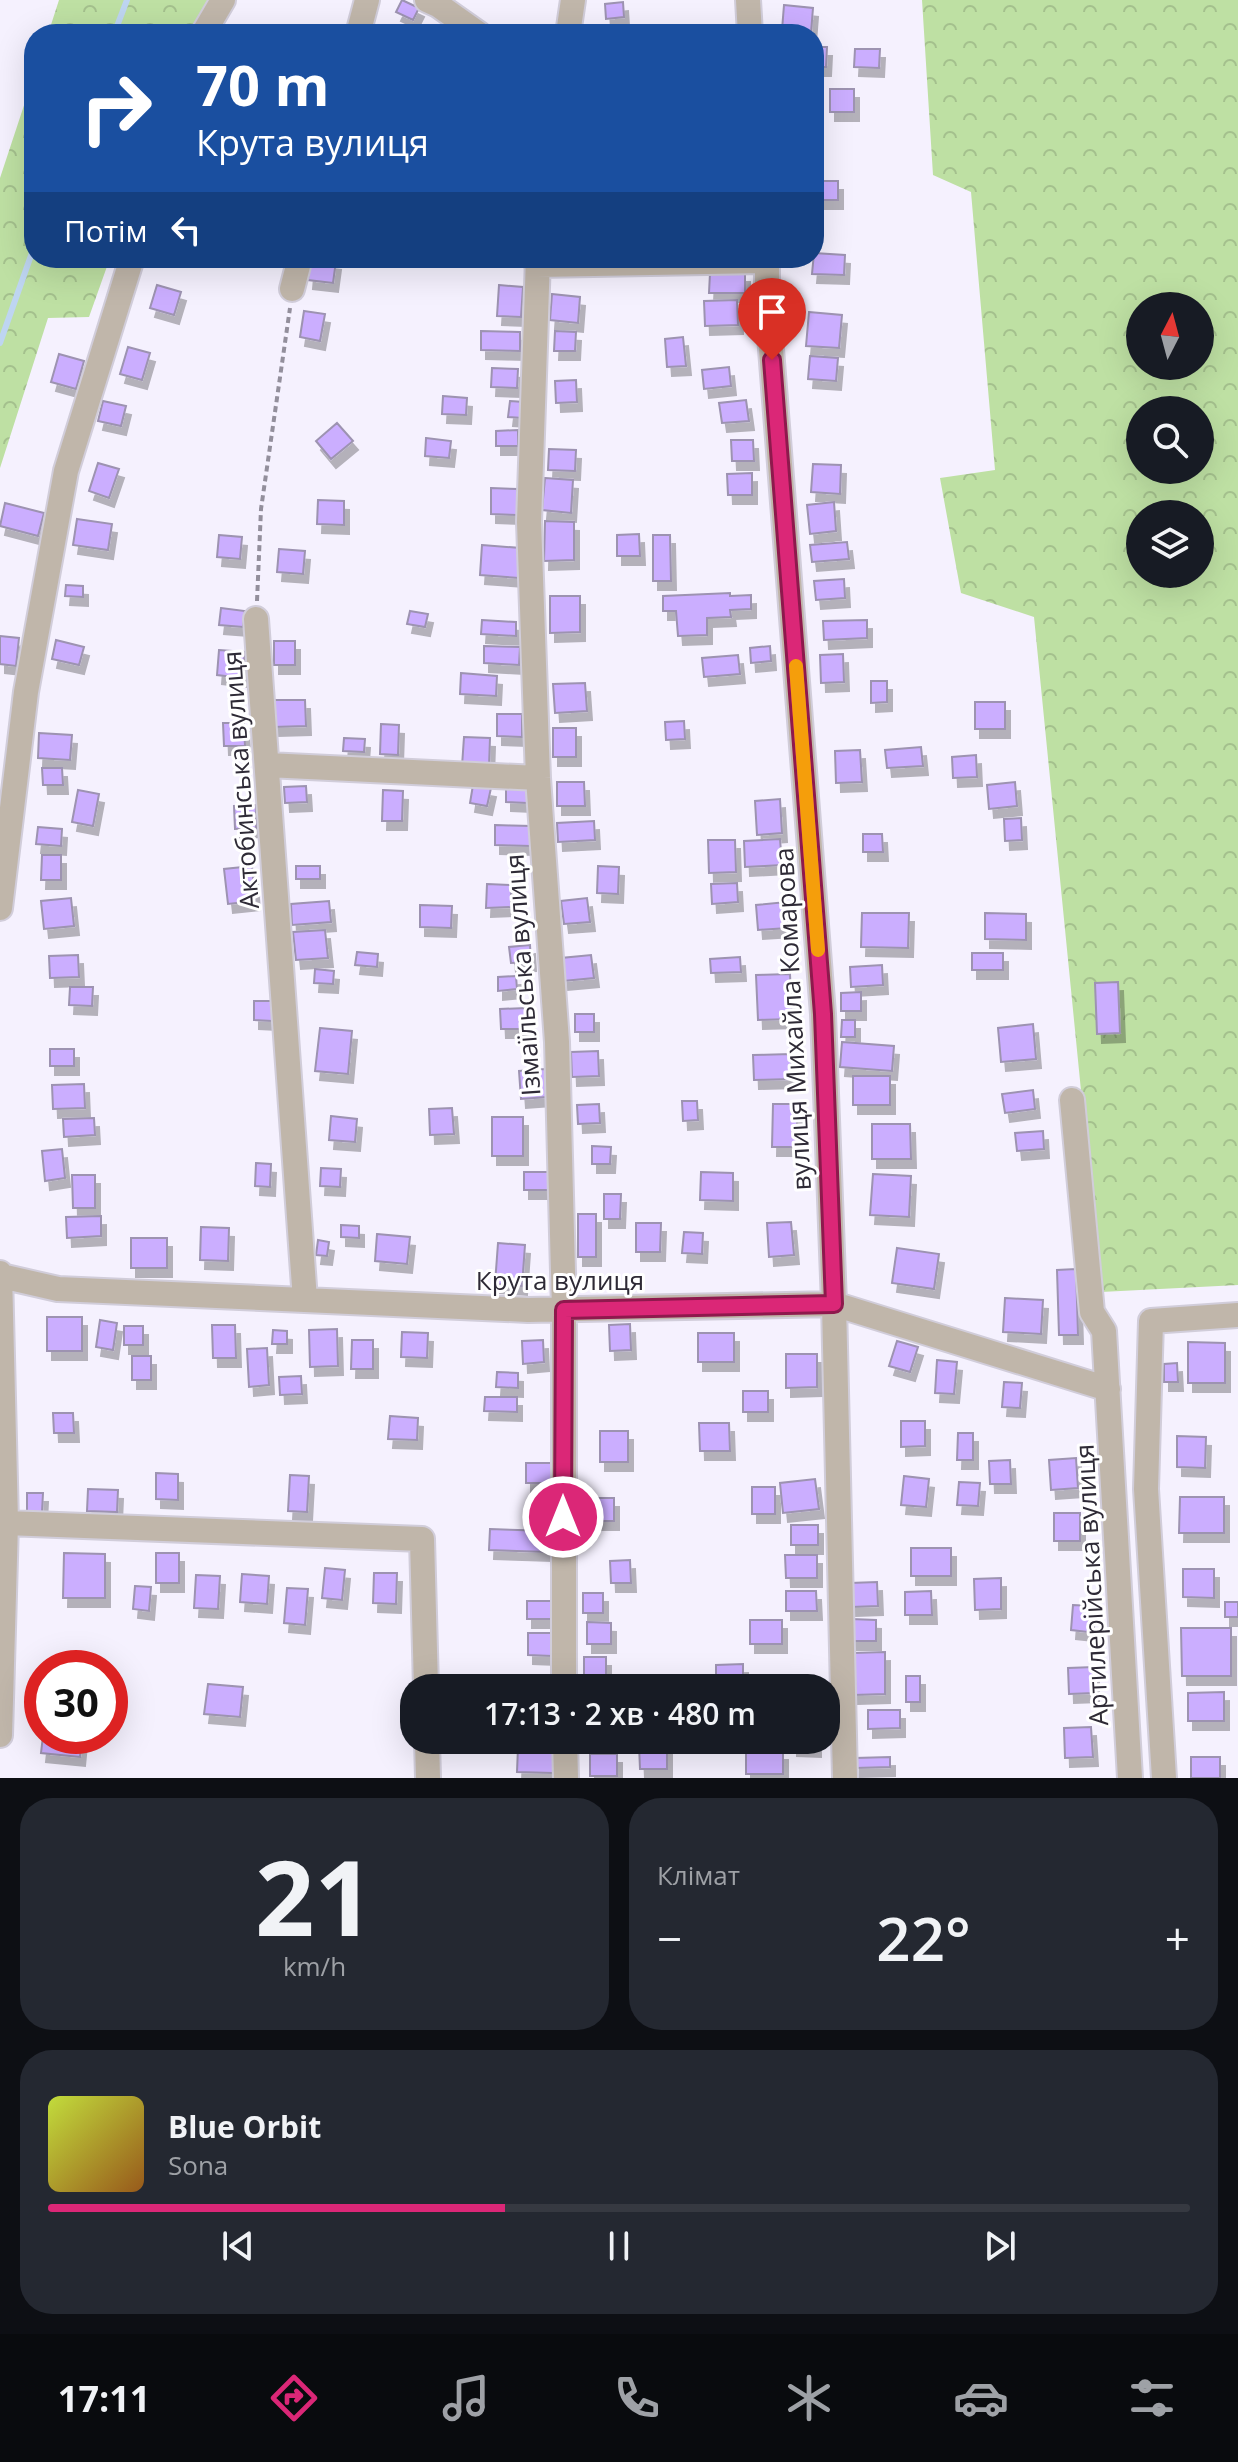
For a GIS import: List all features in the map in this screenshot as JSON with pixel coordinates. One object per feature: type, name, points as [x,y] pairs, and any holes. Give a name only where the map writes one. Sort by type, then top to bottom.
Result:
[{"type":"street","points":[[209,24],[223,0]]},
{"type":"street","points":[[361,24],[367,0]]},
{"type":"street","points":[[427,0],[465,24]]},
{"type":"street","points":[[569,24],[573,0]]},
{"type":"street","points":[[748,0],[749,24]]},
{"type":"street","points":[[0,908],[26,692],[66,471],[129,268]]},
{"type":"street","points":[[292,289],[297,268]]},
{"type":"street","name":"Ізмаїльська вулиця","points":[[538,268],[529,522],[538,778],[557,1042],[564,1310],[564,1674]]},
{"type":"street","name":"вулиця Михайла Комарова","points":[[767,268],[823,1014],[834,1304],[845,1778]]},
{"type":"street","name":"Актобинська вулиця","points":[[256,619],[305,1300]]},
{"type":"street","points":[[267,765],[538,778]]},
{"type":"street","name":"Артилерійська вулиця","points":[[1072,1100],[1092,1312],[1104,1331],[1130,1778]]},
{"type":"street","points":[[0,1275],[6,1523],[0,1735]]},
{"type":"street","name":"Крута вулиця","points":[[0,1275],[58,1289],[564,1310],[834,1304],[1108,1389]]},
{"type":"street","points":[[1164,1778],[1146,1489],[1151,1321],[1238,1315]]},
{"type":"street","points":[[6,1523],[422,1539],[426,1674]]},
{"type":"street","points":[[427,1754],[428,1778]]},
{"type":"street","points":[[565,1754],[566,1778]]},
{"type":"path","name":"Актобинська вулиця","points":[[256,619],[261,509],[292,289]]},
{"type":"green space","points":[[59,0],[209,0],[196,24],[51,24]]},
{"type":"green space","points":[[922,0],[1238,0],[1238,1285],[1101,1292],[1034,617],[961,593],[940,478],[995,470],[971,192],[933,175]]},
{"type":"green space","points":[[24,105],[24,268],[106,268],[89,317],[48,318],[0,468],[0,178]]},
{"type":"building","points":[[402,0],[419,8],[413,20],[396,12]]},
{"type":"building","points":[[623,2],[624,17],[606,19],[605,4]]},
{"type":"building","points":[[784,5],[813,8],[812,24],[782,24]]},
{"type":"building","points":[[824,47],[827,47],[824,67]]},
{"type":"building","points":[[855,49],[880,49],[879,68],[854,67]]},
{"type":"building","points":[[830,89],[854,89],[854,112],[830,112]]},
{"type":"building","points":[[824,181],[838,181],[838,200],[824,200]]},
{"type":"building","points":[[824,254],[845,255],[844,275],[812,274],[813,268],[824,268]]},
{"type":"building","points":[[309,268],[335,268],[333,283],[308,280]]},
{"type":"building","points":[[710,273],[745,273],[745,293],[709,293]]},
{"type":"building","points":[[157,285],[181,292],[174,315],[150,308]]},
{"type":"building","points":[[499,285],[523,287],[521,317],[497,316]]},
{"type":"building","points":[[552,294],[580,297],[578,323],[550,320]]},
{"type":"building","points":[[737,300],[738,325],[705,326],[704,301]]},
{"type":"building","points":[[304,311],[325,314],[320,341],[300,337]]},
{"type":"building","points":[[809,312],[842,315],[839,348],[806,346]]},
{"type":"building","points":[[481,331],[520,332],[520,351],[481,350]]},
{"type":"building","points":[[555,331],[576,332],[575,351],[554,351]]},
{"type":"building","points":[[683,337],[686,366],[667,367],[665,339]]},
{"type":"building","points":[[128,347],[150,353],[142,380],[120,374]]},
{"type":"building","points":[[59,354],[84,361],[76,389],[51,382]]},
{"type":"building","points":[[810,356],[838,358],[836,381],[808,379]]},
{"type":"building","points":[[729,367],[731,386],[704,389],[702,370]]},
{"type":"building","points":[[492,368],[518,369],[517,388],[491,387]]},
{"type":"building","points":[[576,380],[577,402],[556,403],[555,381]]},
{"type":"building","points":[[443,396],[467,398],[466,415],[442,414]]},
{"type":"building","points":[[746,400],[749,421],[722,423],[719,403]]},
{"type":"building","points":[[103,401],[126,406],[121,426],[98,421]]},
{"type":"building","points":[[510,401],[524,402],[523,418],[508,417]]},
{"type":"building","points":[[337,423],[353,441],[331,459],[316,441]]},
{"type":"building","points":[[518,430],[518,446],[496,446],[496,431]]},
{"type":"building","points":[[426,438],[451,441],[449,458],[425,456]]},
{"type":"building","points":[[731,440],[753,440],[754,461],[732,461]]},
{"type":"building","points":[[549,449],[576,450],[575,471],[548,470]]},
{"type":"building","points":[[98,463],[119,469],[109,498],[89,491]]},
{"type":"building","points":[[813,464],[841,465],[840,494],[811,492]]},
{"type":"building","points":[[752,473],[752,495],[728,495],[727,474]]},
{"type":"building","points":[[545,478],[573,480],[571,513],[542,510]]},
{"type":"building","points":[[491,488],[517,489],[517,515],[491,514]]},
{"type":"building","points":[[318,500],[344,501],[344,525],[317,524]]},
{"type":"building","points":[[834,502],[836,531],[810,534],[807,505]]},
{"type":"building","points":[[5,503],[44,513],[38,536],[0,526]]},
{"type":"building","points":[[77,519],[112,524],[108,550],[73,545]]},
{"type":"building","points":[[545,521],[574,522],[574,560],[544,561]]},
{"type":"building","points":[[639,534],[640,556],[617,556],[617,535]]},
{"type":"building","points":[[219,535],[242,537],[240,559],[217,557]]},
{"type":"building","points":[[653,535],[670,535],[671,581],[653,581]]},
{"type":"building","points":[[847,542],[849,559],[812,562],[810,545]]},
{"type":"building","points":[[482,545],[521,548],[519,578],[480,575]]},
{"type":"building","points":[[279,549],[305,551],[303,574],[277,572]]},
{"type":"building","points":[[844,579],[845,598],[816,600],[814,581]]},
{"type":"building","points":[[66,585],[83,586],[83,597],[65,596]]},
{"type":"building","points":[[730,593],[730,596],[751,595],[751,609],[730,610],[731,617],[707,618],[707,635],[678,636],[676,611],[663,611],[663,596]]},
{"type":"building","points":[[550,596],[580,596],[580,632],[550,633]]},
{"type":"building","points":[[221,608],[245,611],[243,627],[219,625]]},
{"type":"building","points":[[410,611],[428,614],[425,627],[407,624]]},
{"type":"building","points":[[482,620],[516,622],[516,636],[481,634]]},
{"type":"building","points":[[867,620],[867,638],[824,640],[823,621]]},
{"type":"building","points":[[0,636],[19,638],[16,666],[0,664]]},
{"type":"building","points":[[56,640],[84,647],[79,665],[52,659]]},
{"type":"building","points":[[274,641],[295,641],[295,665],[274,665]]},
{"type":"building","points":[[484,646],[520,647],[519,665],[484,663]]},
{"type":"building","points":[[770,646],[771,661],[751,663],[750,648]]},
{"type":"building","points":[[219,650],[245,652],[242,678],[217,675]]},
{"type":"building","points":[[843,654],[844,682],[821,683],[820,655]]},
{"type":"building","points":[[738,655],[740,674],[704,677],[702,658]]},
{"type":"building","points":[[461,673],[497,676],[496,696],[460,694]]},
{"type":"building","points":[[871,681],[887,681],[887,702],[871,703]]},
{"type":"building","points":[[585,683],[587,711],[555,713],[553,684]]},
{"type":"building","points":[[273,700],[305,700],[306,726],[273,727]]},
{"type":"building","points":[[975,702],[1005,702],[1005,729],[975,729]]},
{"type":"building","points":[[497,714],[522,714],[522,737],[497,736]]},
{"type":"building","points":[[684,721],[685,739],[666,740],[665,722]]},
{"type":"building","points":[[223,723],[244,723],[245,746],[224,746]]},
{"type":"building","points":[[381,724],[399,725],[398,755],[380,754]]},
{"type":"building","points":[[553,728],[576,728],[576,757],[553,757]]},
{"type":"building","points":[[39,733],[72,735],[70,760],[38,758]]},
{"type":"building","points":[[464,737],[490,738],[489,767],[462,766]]},
{"type":"building","points":[[344,738],[365,739],[364,752],[343,751]]},
{"type":"building","points":[[921,747],[923,766],[887,768],[885,750]]},
{"type":"building","points":[[860,750],[862,782],[836,783],[835,751]]},
{"type":"building","points":[[976,755],[977,777],[953,778],[952,757]]},
{"type":"building","points":[[42,768],[62,768],[63,785],[43,785]]},
{"type":"building","points":[[557,782],[584,782],[585,806],[557,806]]},
{"type":"building","points":[[1015,782],[1017,806],[989,809],[987,785]]},
{"type":"building","points":[[506,784],[528,785],[527,803],[506,802]]},
{"type":"building","points":[[473,785],[491,788],[487,806],[470,803]]},
{"type":"building","points":[[306,786],[307,802],[285,803],[284,787]]},
{"type":"building","points":[[78,790],[99,794],[93,826],[72,822]]},
{"type":"building","points":[[383,790],[403,791],[402,821],[382,821]]},
{"type":"building","points":[[780,799],[782,833],[757,835],[755,801]]},
{"type":"building","points":[[256,805],[256,828],[235,829],[234,806]]},
{"type":"building","points":[[1021,818],[1022,840],[1005,841],[1004,819]]},
{"type":"building","points":[[594,821],[595,840],[558,842],[557,823]]},
{"type":"building","points":[[495,825],[531,826],[531,846],[495,845]]},
{"type":"building","points":[[38,827],[62,829],[61,846],[36,844]]},
{"type":"building","points":[[863,834],[882,834],[883,852],[863,852]]},
{"type":"building","points":[[780,839],[782,865],[745,867],[744,841]]},
{"type":"building","points":[[708,840],[735,840],[736,872],[709,873]]},
{"type":"building","points":[[42,855],[61,855],[61,880],[41,880]]},
{"type":"building","points":[[252,866],[255,901],[228,904],[224,869]]},
{"type":"building","points":[[296,866],[320,866],[320,879],[296,879]]},
{"type":"building","points":[[598,866],[619,867],[618,894],[597,893]]},
{"type":"building","points":[[737,883],[738,902],[712,904],[711,884]]},
{"type":"building","points":[[487,884],[511,885],[511,907],[486,908]]},
{"type":"building","points":[[71,898],[74,926],[44,929],[41,901]]},
{"type":"building","points":[[587,898],[590,922],[564,924],[561,901]]},
{"type":"building","points":[[329,901],[331,922],[292,925],[291,904]]},
{"type":"building","points":[[786,902],[788,928],[758,930],[756,905]]},
{"type":"building","points":[[420,905],[452,906],[451,928],[420,927]]},
{"type":"building","points":[[862,913],[909,913],[908,948],[861,947]]},
{"type":"building","points":[[985,913],[1026,914],[1026,940],[985,939]]},
{"type":"building","points":[[325,930],[328,958],[296,960],[293,932]]},
{"type":"building","points":[[530,945],[531,962],[511,963],[509,947]]},
{"type":"building","points":[[357,952],[378,954],[377,967],[355,965]]},
{"type":"building","points":[[972,953],[1003,953],[1003,970],[972,970]]},
{"type":"building","points":[[78,955],[79,977],[50,978],[49,956]]},
{"type":"building","points":[[591,955],[594,978],[563,981],[561,958]]},
{"type":"building","points":[[740,957],[741,972],[711,973],[710,959]]},
{"type":"building","points":[[882,965],[883,985],[851,987],[850,967]]},
{"type":"building","points":[[315,969],[334,971],[333,984],[314,983]]},
{"type":"building","points":[[790,974],[792,1019],[758,1020],[756,975]]},
{"type":"building","points":[[516,976],[517,989],[498,991],[498,977]]},
{"type":"building","points":[[1118,982],[1120,1033],[1097,1034],[1095,983]]},
{"type":"building","points":[[70,987],[93,987],[92,1006],[69,1005]]},
{"type":"building","points":[[861,992],[861,1011],[841,1011],[841,993]]},
{"type":"building","points":[[254,1001],[273,1001],[272,1021],[254,1020]]},
{"type":"building","points":[[526,1008],[526,1029],[501,1029],[500,1009]]},
{"type":"building","points":[[575,1014],[594,1014],[594,1032],[575,1032]]},
{"type":"building","points":[[842,1020],[855,1020],[855,1037],[841,1037]]},
{"type":"building","points":[[1033,1024],[1036,1059],[1001,1062],[998,1028]]},
{"type":"building","points":[[320,1028],[352,1031],[348,1074],[315,1071]]},
{"type":"building","points":[[842,1042],[894,1046],[892,1071],[840,1067]]},
{"type":"building","points":[[50,1049],[74,1049],[74,1066],[50,1066]]},
{"type":"building","points":[[598,1051],[599,1076],[572,1077],[571,1052]]},
{"type":"building","points":[[791,1054],[792,1079],[754,1080],[753,1055]]},
{"type":"building","points":[[545,1069],[547,1097],[521,1099],[519,1071]]},
{"type":"building","points":[[853,1076],[890,1076],[890,1105],[853,1105]]},
{"type":"building","points":[[84,1084],[85,1108],[53,1109],[52,1085]]},
{"type":"building","points":[[1033,1090],[1035,1109],[1005,1113],[1002,1094]]},
{"type":"building","points":[[682,1101],[697,1101],[698,1120],[683,1121]]},
{"type":"building","points":[[599,1104],[600,1123],[578,1124],[577,1105]]},
{"type":"building","points":[[773,1104],[797,1104],[797,1147],[772,1147]]},
{"type":"building","points":[[452,1108],[454,1134],[430,1135],[429,1109]]},
{"type":"building","points":[[331,1116],[357,1119],[355,1142],[329,1140]]},
{"type":"building","points":[[492,1117],[523,1117],[523,1156],[492,1156]]},
{"type":"building","points":[[94,1118],[95,1135],[64,1137],[63,1119]]},
{"type":"building","points":[[872,1124],[910,1124],[911,1159],[872,1159]]},
{"type":"building","points":[[1043,1131],[1044,1149],[1017,1151],[1015,1133]]},
{"type":"building","points":[[592,1146],[611,1147],[610,1164],[592,1164]]},
{"type":"building","points":[[62,1149],[65,1178],[45,1181],[42,1151]]},
{"type":"building","points":[[256,1163],[271,1164],[270,1187],[255,1186]]},
{"type":"building","points":[[321,1168],[341,1169],[340,1187],[320,1186]]},
{"type":"building","points":[[524,1172],[549,1172],[549,1190],[524,1190]]},
{"type":"building","points":[[701,1172],[733,1173],[733,1201],[700,1200]]},
{"type":"building","points":[[873,1174],[911,1176],[909,1217],[870,1215]]},
{"type":"building","points":[[72,1175],[95,1175],[95,1208],[73,1208]]},
{"type":"building","points":[[604,1194],[621,1194],[620,1219],[604,1219]]},
{"type":"building","points":[[578,1214],[596,1214],[596,1257],[578,1257]]},
{"type":"building","points":[[101,1216],[101,1236],[67,1238],[66,1217]]},
{"type":"building","points":[[791,1222],[794,1255],[769,1257],[767,1223]]},
{"type":"building","points":[[636,1223],[661,1223],[660,1252],[636,1252]]},
{"type":"building","points":[[341,1225],[359,1226],[359,1238],[341,1237]]},
{"type":"building","points":[[201,1227],[229,1228],[228,1261],[200,1260]]},
{"type":"building","points":[[684,1232],[703,1233],[702,1254],[682,1253]]},
{"type":"building","points":[[377,1234],[410,1237],[407,1264],[375,1261]]},
{"type":"building","points":[[131,1238],[167,1238],[167,1268],[131,1268]]},
{"type":"building","points":[[318,1240],[329,1242],[327,1256],[316,1255]]},
{"type":"building","points":[[498,1243],[525,1245],[522,1286],[495,1284]]},
{"type":"building","points":[[897,1248],[939,1254],[934,1289],[892,1283]]},
{"type":"building","points":[[1076,1269],[1078,1335],[1059,1335],[1057,1270]]},
{"type":"building","points":[[1005,1298],[1043,1300],[1041,1334],[1003,1332]]},
{"type":"building","points":[[47,1317],[82,1317],[82,1351],[47,1351]]},
{"type":"building","points":[[100,1320],[117,1323],[113,1350],[96,1347]]},
{"type":"building","points":[[630,1324],[631,1350],[610,1351],[609,1325]]},
{"type":"building","points":[[212,1325],[235,1325],[236,1358],[213,1358]]},
{"type":"building","points":[[124,1326],[143,1326],[143,1345],[124,1345]]},
{"type":"building","points":[[337,1329],[338,1366],[310,1367],[309,1330]]},
{"type":"building","points":[[273,1330],[287,1331],[287,1344],[272,1344]]},
{"type":"building","points":[[402,1332],[428,1333],[427,1358],[401,1357]]},
{"type":"building","points":[[698,1333],[734,1333],[734,1362],[698,1362]]},
{"type":"building","points":[[352,1340],[373,1340],[373,1369],[351,1369]]},
{"type":"building","points":[[543,1340],[544,1362],[523,1364],[522,1341]]},
{"type":"building","points":[[897,1341],[918,1347],[910,1372],[889,1366]]},
{"type":"building","points":[[1188,1342],[1225,1343],[1225,1383],[1188,1383]]},
{"type":"building","points":[[267,1348],[269,1385],[249,1387],[247,1349]]},
{"type":"building","points":[[786,1354],[817,1354],[817,1387],[786,1388]]},
{"type":"building","points":[[132,1356],[151,1356],[151,1380],[132,1380]]},
{"type":"building","points":[[937,1360],[957,1362],[954,1394],[935,1393]]},
{"type":"building","points":[[1177,1363],[1178,1382],[1164,1382],[1164,1364]]},
{"type":"building","points":[[497,1372],[518,1373],[518,1388],[496,1387]]},
{"type":"building","points":[[301,1376],[302,1394],[280,1395],[279,1377]]},
{"type":"building","points":[[1004,1382],[1022,1383],[1020,1408],[1002,1407]]},
{"type":"building","points":[[743,1391],[768,1391],[768,1412],[743,1412]]},
{"type":"building","points":[[485,1397],[517,1397],[517,1412],[484,1411]]},
{"type":"building","points":[[53,1413],[73,1413],[74,1433],[54,1433]]},
{"type":"building","points":[[390,1416],[418,1418],[417,1440],[388,1439]]},
{"type":"building","points":[[901,1421],[925,1421],[925,1446],[901,1447]]},
{"type":"building","points":[[699,1423],[729,1423],[730,1451],[700,1451]]},
{"type":"building","points":[[600,1431],[628,1431],[628,1462],[600,1462]]},
{"type":"building","points":[[958,1433],[973,1433],[973,1460],[957,1460]]},
{"type":"building","points":[[1177,1436],[1206,1437],[1205,1468],[1177,1467]]},
{"type":"building","points":[[1076,1458],[1078,1488],[1051,1490],[1049,1460]]},
{"type":"building","points":[[1010,1460],[1011,1484],[990,1484],[989,1461]]},
{"type":"building","points":[[526,1463],[552,1463],[552,1483],[526,1483]]},
{"type":"building","points":[[156,1473],[178,1474],[178,1500],[156,1499]]},
{"type":"building","points":[[290,1475],[309,1476],[307,1512],[288,1511]]},
{"type":"building","points":[[904,1476],[929,1479],[926,1507],[901,1505]]},
{"type":"building","points":[[815,1479],[819,1509],[783,1513],[780,1483]]},
{"type":"building","points":[[959,1482],[980,1483],[978,1506],[957,1505]]},
{"type":"building","points":[[752,1487],[775,1487],[775,1514],[752,1514]]},
{"type":"building","points":[[88,1489],[118,1490],[117,1512],[87,1511]]},
{"type":"building","points":[[27,1493],[43,1493],[42,1512],[27,1512]]},
{"type":"building","points":[[1180,1497],[1224,1497],[1224,1533],[1179,1533]]},
{"type":"building","points":[[588,1498],[614,1498],[614,1521],[588,1521]]},
{"type":"building","points":[[532,1500],[554,1500],[554,1527],[532,1527]]},
{"type":"building","points":[[1054,1513],[1080,1513],[1080,1541],[1054,1541]]},
{"type":"building","points":[[791,1525],[818,1525],[818,1545],[791,1545]]},
{"type":"building","points":[[490,1529],[548,1531],[547,1552],[489,1550]]},
{"type":"building","points":[[911,1548],[951,1548],[951,1576],[911,1576]]},
{"type":"building","points":[[64,1553],[105,1554],[105,1598],[63,1598]]},
{"type":"building","points":[[156,1553],[179,1553],[179,1583],[156,1583]]},
{"type":"building","points":[[785,1555],[817,1555],[817,1578],[786,1578]]},
{"type":"building","points":[[630,1560],[631,1583],[611,1583],[610,1561]]},
{"type":"building","points":[[325,1568],[345,1570],[342,1600],[322,1598]]},
{"type":"building","points":[[1183,1569],[1214,1569],[1214,1598],[1183,1597]]},
{"type":"building","points":[[374,1573],[397,1573],[396,1604],[373,1603]]},
{"type":"building","points":[[242,1574],[269,1576],[267,1604],[240,1602]]},
{"type":"building","points":[[196,1575],[220,1576],[218,1609],[194,1608]]},
{"type":"building","points":[[1001,1578],[1001,1609],[975,1610],[974,1579]]},
{"type":"building","points":[[877,1582],[878,1606],[851,1607],[850,1583]]},
{"type":"building","points":[[135,1586],[151,1587],[149,1611],[133,1609]]},
{"type":"building","points":[[287,1588],[308,1589],[305,1625],[284,1623]]},
{"type":"building","points":[[786,1591],[816,1591],[817,1611],[786,1611]]},
{"type":"building","points":[[931,1591],[932,1615],[905,1615],[905,1592]]},
{"type":"building","points":[[583,1593],[603,1593],[603,1613],[583,1613]]},
{"type":"building","points":[[527,1601],[553,1601],[554,1619],[527,1619]]},
{"type":"building","points":[[1225,1602],[1238,1602],[1238,1617],[1225,1617]]},
{"type":"building","points":[[1073,1605],[1090,1606],[1088,1632],[1071,1630]]},
{"type":"building","points":[[851,1619],[876,1620],[876,1641],[851,1641]]},
{"type":"building","points":[[750,1620],[782,1620],[782,1644],[750,1644]]},
{"type":"building","points":[[587,1622],[611,1623],[611,1644],[587,1644]]},
{"type":"building","points":[[1181,1628],[1231,1628],[1231,1676],[1182,1676]]},
{"type":"building","points":[[528,1633],[552,1633],[552,1656],[528,1655]]},
{"type":"building","points":[[885,1652],[885,1694],[853,1695],[852,1653]]},
{"type":"building","points":[[584,1657],[606,1657],[606,1674],[584,1674]]},
{"type":"building","points":[[743,1664],[743,1674],[716,1674],[716,1665]]},
{"type":"building","points":[[1094,1667],[1094,1693],[1069,1694],[1068,1668]]},
{"type":"building","points":[[906,1676],[920,1676],[920,1702],[906,1702]]},
{"type":"building","points":[[208,1684],[243,1687],[240,1717],[204,1714]]},
{"type":"building","points":[[1224,1692],[1224,1721],[1188,1721],[1188,1693]]},
{"type":"building","points":[[868,1710],[900,1710],[900,1728],[868,1729]]},
{"type":"building","points":[[1091,1727],[1093,1757],[1065,1758],[1064,1728]]},
{"type":"building","points":[[51,1754],[80,1754],[80,1757]]},
{"type":"building","points":[[518,1754],[553,1754],[553,1773],[517,1772]]},
{"type":"building","points":[[590,1754],[617,1754],[617,1776],[590,1776]]},
{"type":"building","points":[[639,1754],[667,1754],[667,1769],[640,1769]]},
{"type":"building","points":[[746,1754],[783,1754],[783,1774],[746,1774]]},
{"type":"building","points":[[890,1757],[890,1767],[855,1768],[855,1758]]},
{"type":"building","points":[[1191,1757],[1220,1757],[1220,1778],[1191,1778]]},
{"type":"waterway","points":[[118,24],[127,0]]},
{"type":"waterway","points":[[0,343],[27,268]]},
{"type":"slow traffic","points":[[796,666],[818,950]]},
{"type":"route","points":[[563,1517],[564,1310],[834,1304],[823,1014],[772,360]]}]
